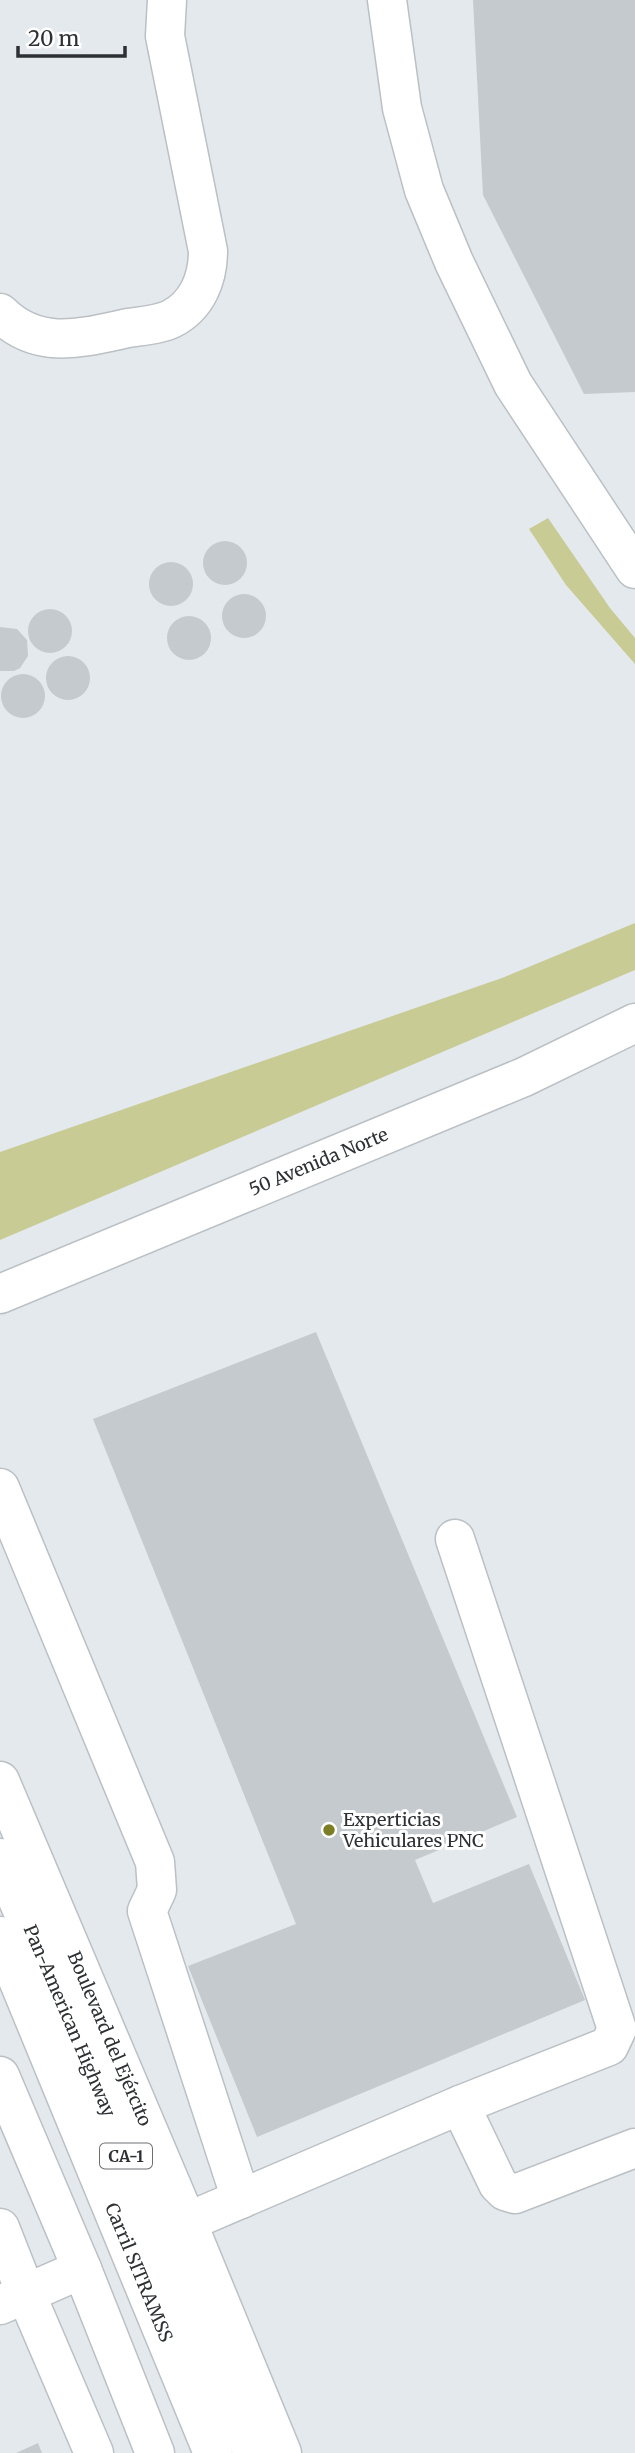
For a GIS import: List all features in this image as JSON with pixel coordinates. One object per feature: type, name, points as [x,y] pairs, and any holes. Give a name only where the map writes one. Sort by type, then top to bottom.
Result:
[{"type":"main road","points":[[0,313],[10,323],[41,337],[74,340],[170,320],[186,308],[201,291],[208,268],[208,251],[165,36],[167,0]]},
{"type":"main road","points":[[387,0],[402,108],[424,190],[454,262],[513,384],[635,569]]},
{"type":"main road","name":"50 Avenida Norte","points":[[0,1294],[524,1077],[635,1023]]},
{"type":"main road","points":[[0,1488],[155,1862],[157,1890],[147,1911],[241,2199]]},
{"type":"main road","points":[[187,2222],[460,2105],[609,2046],[617,2029],[455,1539]]},
{"type":"main road","name":"Boulevard del Ejército","points":[[0,1782],[282,2453]]},
{"type":"main road","name":"Pan-American Highway","points":[[0,1858],[253,2453]]},
{"type":"main road","name":"Carril SITRAMSS","points":[[0,1936],[213,2453]]},
{"type":"main road","points":[[0,2076],[82,2269],[155,2453]]},
{"type":"main road","points":[[460,2105],[498,2183],[505,2191],[515,2194],[635,2148]]},
{"type":"main road","points":[[0,2228],[13,2300],[94,2453]]},
{"type":"main road","points":[[13,2300],[82,2269]]},
{"type":"green space","points":[[548,518],[610,608],[635,638],[635,664],[566,585],[529,529]]},
{"type":"green space","points":[[635,923],[635,970],[0,1240],[0,1152],[502,978]]},
{"type":"building","points":[[473,0],[635,0],[635,392],[584,394],[483,195]]},
{"type":"building","points":[[225,541],[234,542],[241,547],[246,554],[246,572],[241,579],[234,584],[225,585],[216,584],[209,579],[204,572],[203,563],[204,554],[209,547],[216,542]]},
{"type":"building","points":[[171,562],[180,563],[187,568],[192,575],[192,593],[187,600],[180,605],[171,606],[162,605],[155,600],[150,593],[149,584],[150,575],[155,568],[162,563]]},
{"type":"building","points":[[244,594],[253,595],[260,600],[265,607],[265,625],[260,632],[253,637],[244,638],[235,637],[228,632],[223,625],[222,616],[223,607],[228,600],[235,595]]},
{"type":"building","points":[[50,609],[59,610],[66,615],[71,622],[71,640],[66,647],[59,652],[50,653],[41,652],[34,647],[29,640],[28,631],[29,622],[34,615],[41,610]]},
{"type":"building","points":[[189,616],[198,617],[205,622],[210,629],[210,647],[205,654],[198,659],[189,660],[180,659],[173,654],[168,647],[167,638],[168,629],[173,622],[180,617]]},
{"type":"building","points":[[0,627],[17,629],[27,640],[28,656],[20,668],[14,671],[0,671]]},
{"type":"building","points":[[68,656],[77,657],[84,662],[89,669],[89,687],[84,694],[77,699],[68,700],[59,699],[52,694],[47,687],[46,678],[47,669],[52,662],[59,657]]},
{"type":"building","points":[[23,674],[32,675],[39,680],[44,687],[44,705],[39,712],[32,717],[23,718],[14,717],[7,712],[2,705],[1,696],[2,687],[7,680],[14,675]]},
{"type":"building","points":[[316,1332],[517,1817],[415,1860],[433,1903],[529,1864],[585,2000],[257,2137],[188,1966],[296,1924],[93,1419]]},
{"type":"building","points":[[38,2443],[42,2453],[16,2453]]},
{"type":"place","name":"Experticias Vehiculares PNC","points":[[329,1830]]}]
